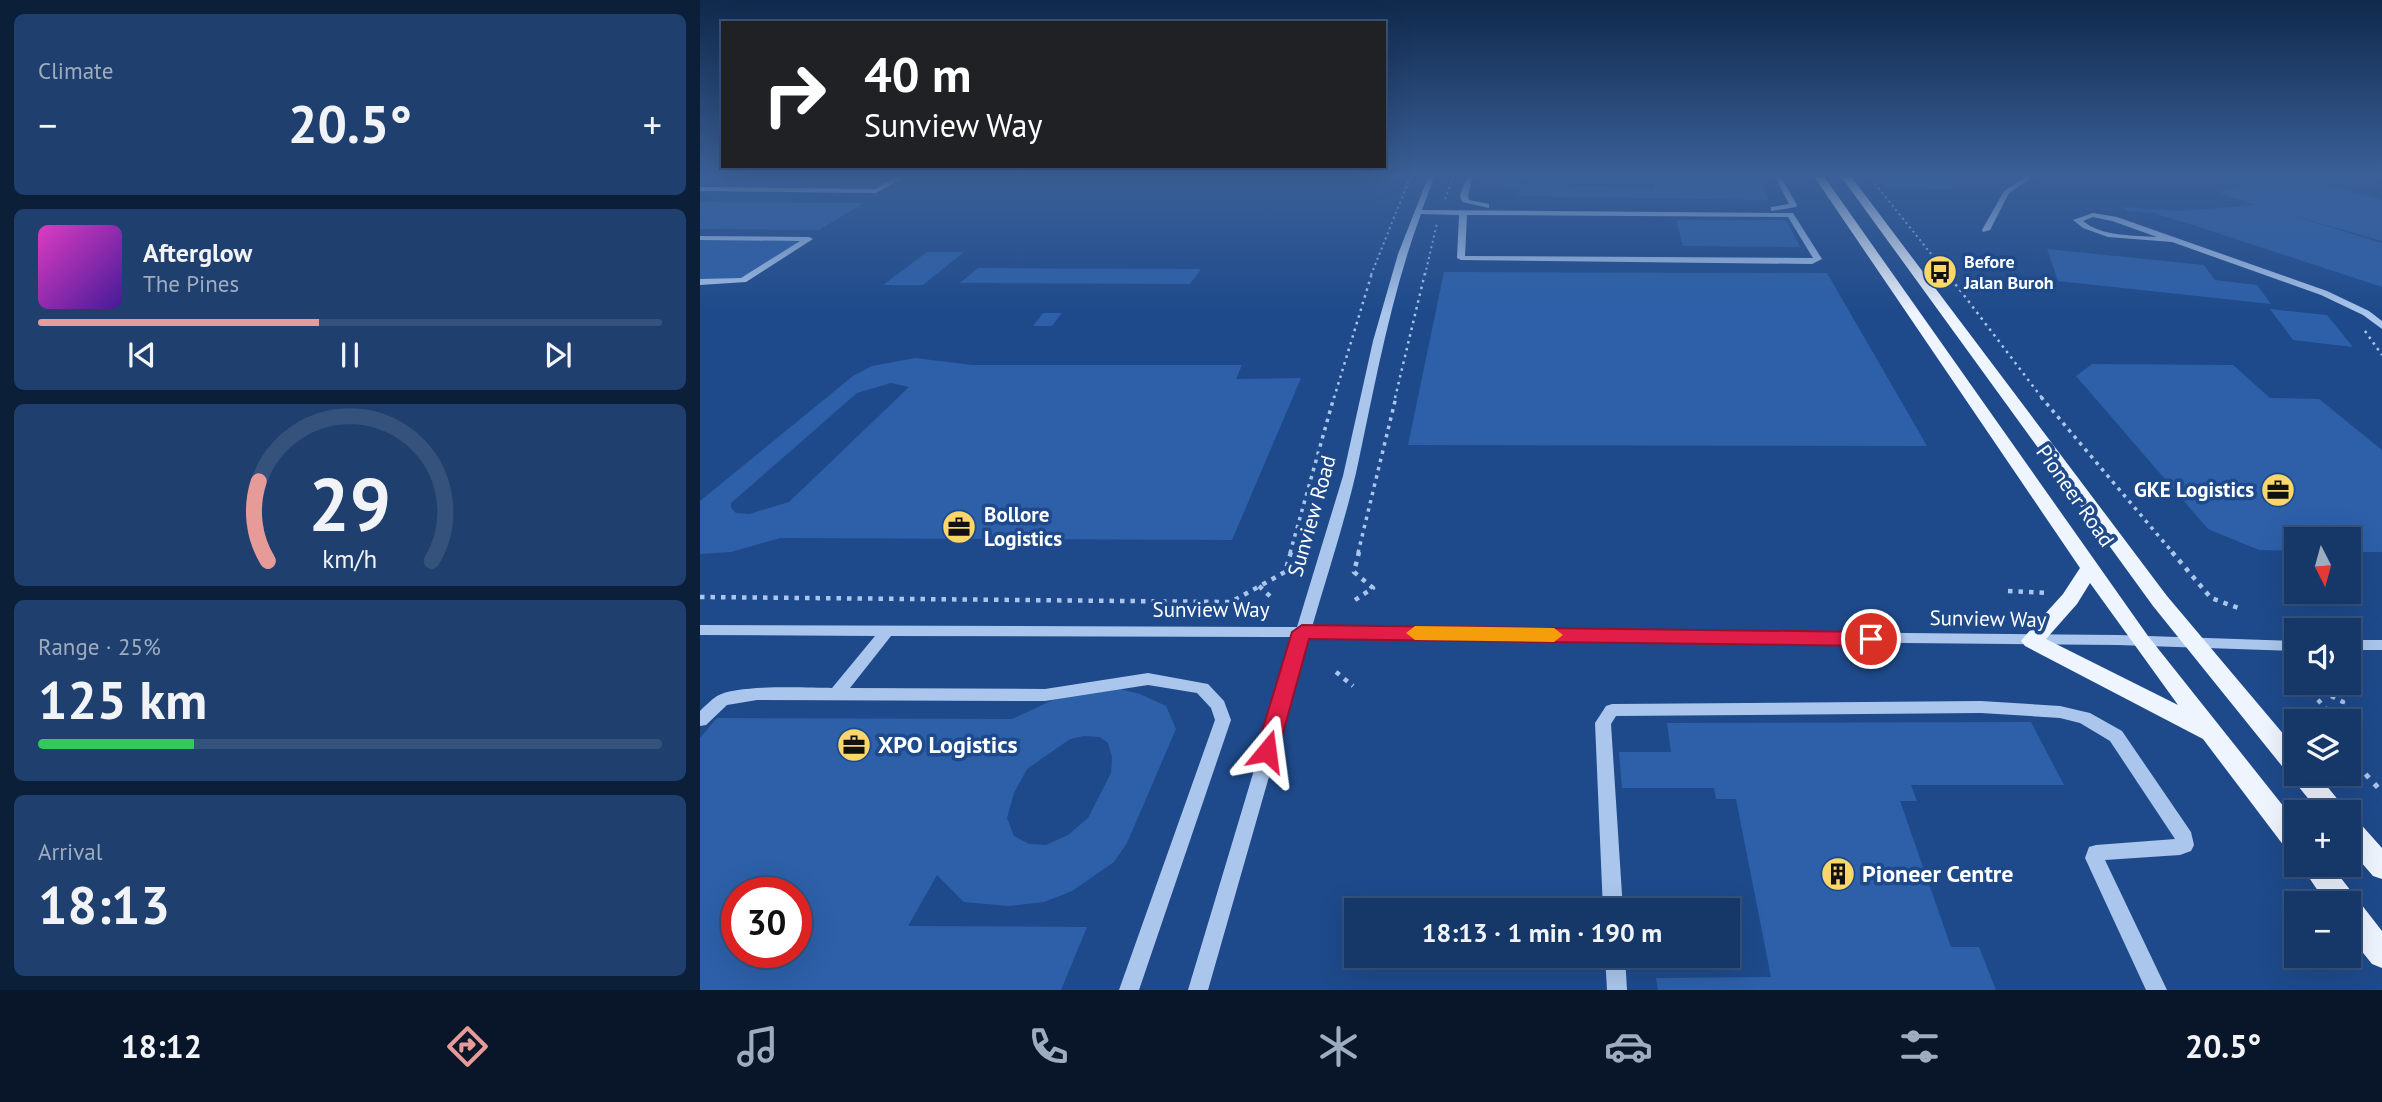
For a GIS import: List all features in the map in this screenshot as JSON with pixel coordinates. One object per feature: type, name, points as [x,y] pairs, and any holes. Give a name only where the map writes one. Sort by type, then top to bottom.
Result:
[{"type":"main road","name":"Pioneer Road","points":[[1850,221],[2141,641],[2284,826]]},
{"type":"main road","name":"Pioneer Road","points":[[1879,221],[2193,643],[2284,752]]},
{"type":"main road","points":[[2091,567],[2070,599],[2032,641],[2214,734]]},
{"type":"main road","points":[[2312,786],[2325,800]]},
{"type":"main road","points":[[2361,843],[2382,867]]},
{"type":"main road","points":[[2361,927],[2382,954]]},
{"type":"street","name":"Sunview Road","points":[[1198,990],[1349,476],[1378,341],[1402,254],[1415,221]]},
{"type":"street","points":[[1463,221],[1461,258],[1812,262],[1818,259],[1794,221]]},
{"type":"street","points":[[1986,230],[1991,221]]},
{"type":"street","points":[[2078,221],[2082,225],[2110,234],[2171,240]]},
{"type":"street","points":[[2119,221],[2324,293],[2366,313],[2382,326]]},
{"type":"street","points":[[836,695],[888,629]]},
{"type":"street","name":"Sunview Way","points":[[700,630],[1302,632],[2141,641],[2284,646]]},
{"type":"street","points":[[2361,645],[2382,645]]},
{"type":"street","points":[[700,720],[714,705],[757,694],[1045,695],[1148,679],[1202,688],[1218,705],[1223,720],[1129,990]]},
{"type":"street","points":[[1616,968],[1617,990]]},
{"type":"lane","points":[[700,237],[809,239],[743,280],[700,282]]},
{"type":"lane","points":[[1612,898],[1603,723],[1612,710],[1967,707],[2047,709],[2084,718],[2111,731],[2185,838],[2185,845],[2180,847],[2102,852],[2096,853],[2094,858],[2157,990]]},
{"type":"path","points":[[700,597],[1231,602],[1286,572],[1361,301],[1393,221]]},
{"type":"path","points":[[1355,600],[1373,588],[1354,572],[1424,268],[1437,221]]},
{"type":"path","points":[[1906,221],[2026,379],[2211,598],[2241,609]]},
{"type":"path","points":[[1259,586],[1273,599]]},
{"type":"path","points":[[2008,592],[2049,593]]},
{"type":"path","points":[[1336,672],[1353,686]]},
{"type":"path","points":[[2314,695],[2325,709]]},
{"type":"path","points":[[2329,695],[2343,702],[2340,709]]},
{"type":"path","points":[[2361,769],[2382,792]]},
{"type":"building","points":[[700,221],[834,221],[819,230],[700,229]]},
{"type":"building","points":[[1676,221],[1787,221],[1800,247],[1683,246]]},
{"type":"building","points":[[2180,221],[2311,221],[2382,243],[2382,287]]},
{"type":"building","points":[[2313,221],[2382,221],[2382,241]]},
{"type":"building","points":[[700,240],[803,240],[740,279],[700,279]]},
{"type":"building","points":[[2047,249],[2204,265],[2215,280],[2257,285],[2271,304],[2058,281]]},
{"type":"building","points":[[927,252],[964,252],[923,285],[883,285]]},
{"type":"building","points":[[978,268],[1201,269],[1190,284],[960,283]]},
{"type":"building","points":[[1444,272],[1827,273],[1927,446],[1408,445]]},
{"type":"building","points":[[2270,309],[2327,315],[2353,347],[2293,340]]},
{"type":"building","points":[[1043,313],[1062,313],[1052,326],[1033,326]]},
{"type":"building","points":[[915,358],[972,365],[1242,365],[1236,379],[1301,378],[1232,540],[780,538],[731,552],[700,554],[700,501],[853,376],[872,366]],"holes":[[[891,383],[909,387],[789,502],[749,514],[736,513],[731,508],[731,503],[857,393]]]},
{"type":"building","name":"GKE Logistics","points":[[2092,364],[2233,365],[2270,398],[2319,399],[2382,450],[2382,552],[2361,552],[2361,527],[2284,527],[2284,551],[2259,550],[2208,529],[2076,376]]},
{"type":"building","points":[[1115,688],[1140,694],[1166,706],[1176,729],[1127,843],[1114,862],[1072,891],[1044,902],[1009,906],[964,902],[937,875],[908,926],[1087,927],[1061,990],[700,990],[700,738],[717,718],[1012,719],[1053,700],[1090,690]],"holes":[[[1100,737],[1108,743],[1112,757],[1111,773],[1088,818],[1068,835],[1046,845],[1029,844],[1014,836],[1007,818],[1014,793],[1027,769],[1070,739]]]},
{"type":"building","name":"Pioneer Centre","points":[[2031,722],[2064,785],[1911,785],[1917,801],[1900,801],[1951,947],[1979,947],[1996,990],[1658,990],[1656,978],[1771,977],[1736,799],[1716,799],[1714,788],[1622,788],[1619,752],[1671,752],[1667,723]]},
{"type":"slow traffic","points":[[1415,633],[1554,635]]},
{"type":"place","name":"Before Jalan Buroh","points":[[1940,272]]},
{"type":"place","name":"GKE Logistics","points":[[2278,490]]},
{"type":"place","name":"Bollore Logistics","points":[[959,527]]},
{"type":"place","name":"XPO Logistics","points":[[854,745]]},
{"type":"place","name":"Pioneer Centre","points":[[1838,874]]},
{"type":"route","points":[[1267,751],[1302,632],[1871,639]]}]
